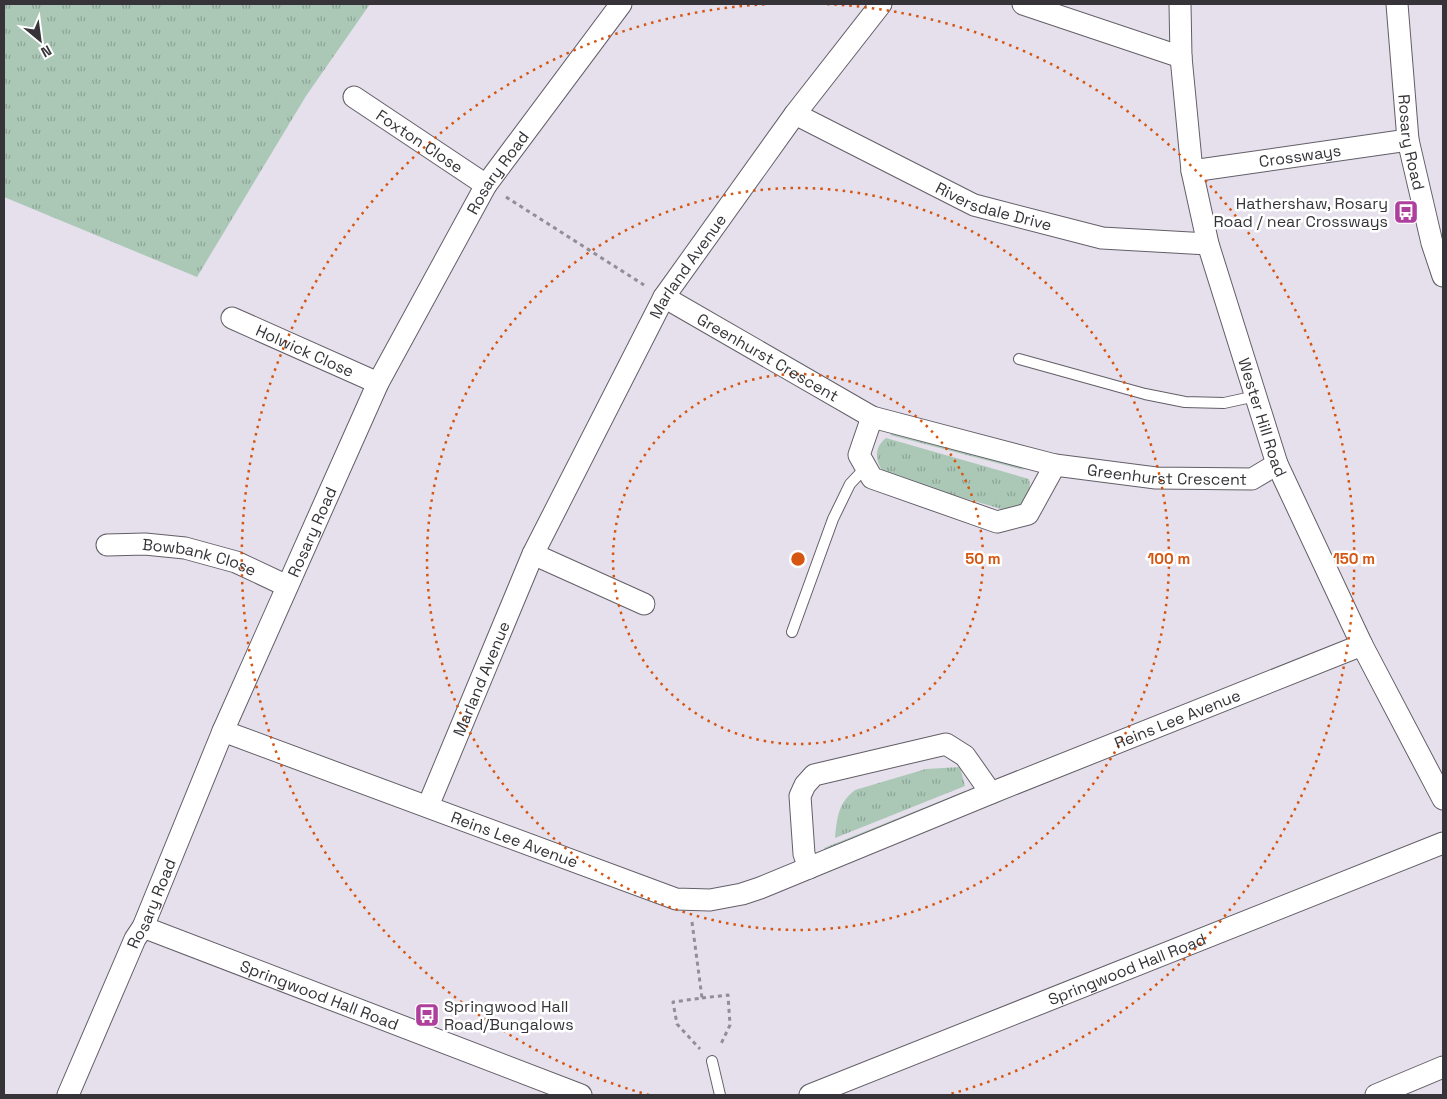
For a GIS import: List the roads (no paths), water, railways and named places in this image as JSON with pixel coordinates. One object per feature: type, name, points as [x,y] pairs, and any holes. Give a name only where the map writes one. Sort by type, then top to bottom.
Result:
[{"type":"street","name":"Rosary Road","points":[[68,1095],[135,939],[143,926],[223,731],[286,586],[378,383],[486,185],[621,4]]},
{"type":"street","name":"Marland Avenue","points":[[428,806],[533,554],[664,297],[795,114],[882,4]]},
{"type":"street","points":[[1023,4],[1181,57]]},
{"type":"street","name":"Wester Hill Road","points":[[1180,4],[1181,57],[1192,171],[1208,244],[1277,464],[1362,645],[1443,799]]},
{"type":"street","name":"Rosary Road","points":[[1397,4],[1408,140],[1432,243],[1443,276]]},
{"type":"street","name":"Foxton Close","points":[[354,97],[486,185]]},
{"type":"street","name":"Riversdale Drive","points":[[795,114],[974,205],[1102,238],[1208,244]]},
{"type":"street","name":"Crossways","points":[[1192,171],[1408,140]]},
{"type":"street","name":"Greenhurst Crescent","points":[[664,297],[872,418],[1055,464],[1156,478],[1252,480],[1277,464]]},
{"type":"street","name":"Holwick Close","points":[[232,318],[378,383]]},
{"type":"street","points":[[872,418],[860,455],[872,478],[997,522],[1028,514],[1055,464]]},
{"type":"street","name":"Bowbank Close","points":[[107,545],[145,544],[185,548],[236,562],[286,586]]},
{"type":"street","points":[[533,554],[644,604]]},
{"type":"street","name":"Reins Lee Avenue","points":[[223,731],[676,899],[710,900],[742,894],[809,868],[1362,645]]},
{"type":"street","points":[[809,868],[804,854],[800,796],[805,785],[814,775],[946,744],[965,756],[991,793]]},
{"type":"street","name":"Springwood Hall Road","points":[[810,1095],[1443,843]]},
{"type":"street","name":"Springwood Hall Road","points":[[143,926],[581,1095]]},
{"type":"street","points":[[1376,1095],[1443,1067]]},
{"type":"lane","points":[[1019,359],[1146,394],[1185,402],[1224,403],[1256,396]]},
{"type":"lane","points":[[792,632],[833,519],[850,484],[866,467]]},
{"type":"lane","points":[[712,1061],[720,1095]]},
{"type":"place","name":"Hathershaw, Rosary Road / near Crossways","points":[[1406,212]]},
{"type":"place","name":"Springwood Hall Road/Bungalows","points":[[427,1015]]}]
